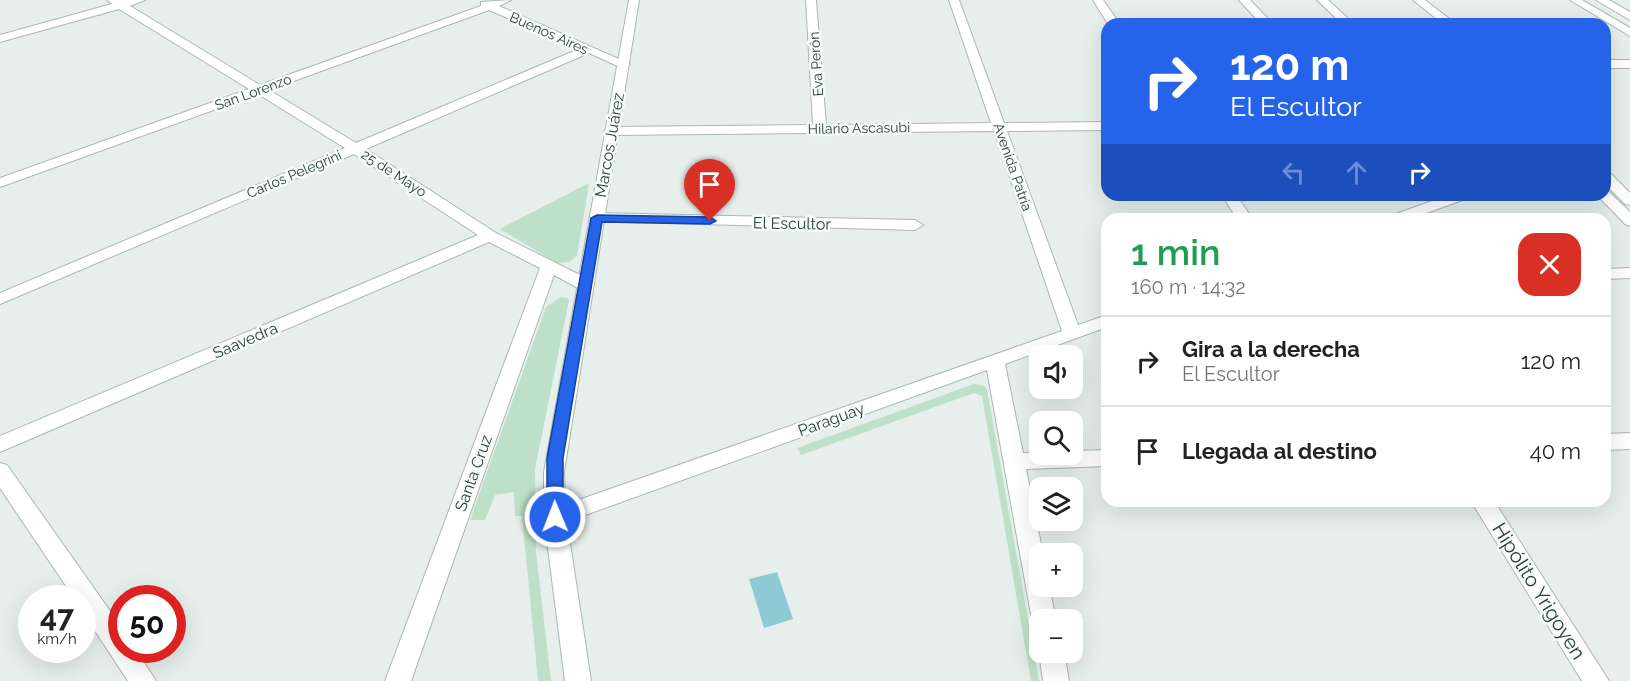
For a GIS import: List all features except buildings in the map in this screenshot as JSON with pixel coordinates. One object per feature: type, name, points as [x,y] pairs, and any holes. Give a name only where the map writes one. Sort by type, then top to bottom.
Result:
[{"type":"street","points":[[0,39],[116,3],[140,0]]},
{"type":"street","name":"Buenos Aires","points":[[475,0],[624,64]]},
{"type":"street","name":"San Lorenzo","points":[[0,183],[506,0]]},
{"type":"street","name":"Marcos Juárez","points":[[578,681],[555,517],[555,458],[634,0]]},
{"type":"street","name":"Eva Perón","points":[[811,0],[820,129]]},
{"type":"street","name":"Avenida Patria","points":[[954,0],[1072,334]]},
{"type":"street","points":[[1098,0],[1110,18]]},
{"type":"street","points":[[1244,0],[1261,18]]},
{"type":"street","points":[[1322,0],[1342,18]]},
{"type":"street","points":[[1404,0],[1427,18]]},
{"type":"street","points":[[1418,0],[1442,18]]},
{"type":"street","points":[[1575,0],[1605,18]]},
{"type":"street","points":[[1601,0],[1630,17]]},
{"type":"street","name":"25 de Mayo","points":[[116,3],[355,148],[490,236],[586,285]]},
{"type":"street","points":[[1611,22],[1630,33]]},
{"type":"street","name":"Carlos Pelegrini","points":[[0,299],[588,50]]},
{"type":"street","points":[[1611,64],[1630,64]]},
{"type":"street","points":[[1611,76],[1630,76]]},
{"type":"street","name":"Hilario Ascasubi","points":[[611,131],[1101,126]]},
{"type":"street","points":[[1611,182],[1630,201]]},
{"type":"street","points":[[1407,213],[1430,201]]},
{"type":"street","points":[[1610,201],[1630,221]]},
{"type":"street","name":"El Escultor","points":[[597,218],[915,225]]},
{"type":"street","name":"Saavedra","points":[[0,444],[490,236]]},
{"type":"street","name":"Santa Cruz","points":[[398,681],[549,266]]},
{"type":"street","points":[[1611,274],[1630,273]]},
{"type":"street","name":"Paraguay","points":[[555,517],[1101,323]]},
{"type":"street","points":[[995,361],[1042,609]]},
{"type":"street","points":[[1611,442],[1630,441]]},
{"type":"street","points":[[1014,461],[1101,458]]},
{"type":"street","points":[[0,471],[108,629]]},
{"type":"street","name":"Hipólito Yrigoyen","points":[[1486,507],[1596,681]]},
{"type":"street","points":[[131,663],[143,681]]},
{"type":"street","points":[[1053,663],[1056,681]]},
{"type":"green space","points":[[589,183],[577,256],[569,262],[557,263],[500,229]]},
{"type":"green space","points":[[561,297],[569,300],[535,469],[536,552],[551,681],[538,681],[522,516],[515,516],[514,492],[495,495],[485,520],[470,520],[546,307]]},
{"type":"green space","points":[[974,384],[984,386],[987,389],[1029,625],[1029,663],[1036,663],[1039,681],[1031,681],[982,396],[974,393],[801,455],[797,448]]},
{"type":"water","points":[[777,572],[793,619],[764,628],[749,579]]},
{"type":"route","points":[[555,517],[555,458],[597,218],[710,221]]}]
